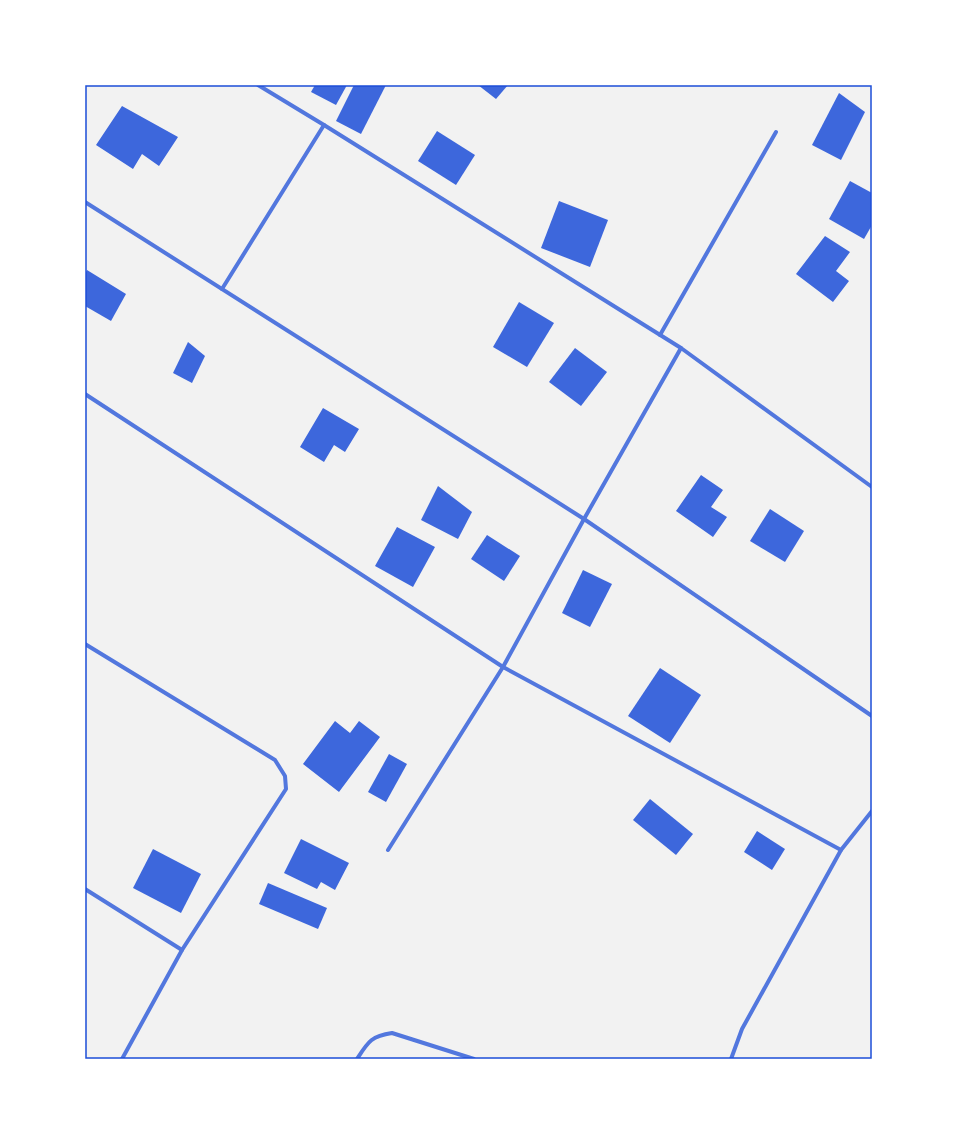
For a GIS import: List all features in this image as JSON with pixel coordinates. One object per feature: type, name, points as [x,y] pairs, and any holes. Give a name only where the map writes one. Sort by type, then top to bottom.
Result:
[{"type":"street","points":[[258,85],[681,348],[872,487]]},
{"type":"street","points":[[222,289],[324,125]]},
{"type":"street","points":[[660,335],[776,132]]},
{"type":"street","points":[[85,202],[584,519],[872,716]]},
{"type":"street","points":[[388,850],[503,667],[584,519],[681,348]]},
{"type":"street","points":[[85,394],[503,667],[841,850]]},
{"type":"street","points":[[85,644],[275,760],[285,776],[286,788],[182,950],[122,1059]]},
{"type":"street","points":[[731,1059],[742,1028],[841,850],[872,811]]},
{"type":"street","points":[[85,889],[182,950]]},
{"type":"street","points":[[357,1059],[367,1042],[380,1035],[392,1033],[474,1059]]},
{"type":"building","points":[[315,85],[347,85],[336,105],[311,92]]},
{"type":"building","points":[[354,85],[386,85],[361,134],[336,121]]},
{"type":"building","points":[[478,85],[508,85],[496,99]]},
{"type":"building","points":[[839,93],[865,112],[841,160],[812,145]]},
{"type":"building","points":[[122,106],[178,137],[159,166],[142,154],[133,169],[96,145]]},
{"type":"building","points":[[437,131],[475,155],[456,185],[418,161]]},
{"type":"building","points":[[850,181],[872,193],[872,225],[864,239],[829,219]]},
{"type":"building","points":[[559,201],[608,220],[590,267],[541,248]]},
{"type":"building","points":[[825,236],[850,252],[836,271],[849,281],[833,302],[796,274]]},
{"type":"building","points":[[87,270],[126,294],[111,321],[85,306],[85,274]]},
{"type":"building","points":[[519,302],[554,323],[527,367],[493,347]]},
{"type":"building","points":[[188,342],[205,356],[192,383],[173,373]]},
{"type":"building","points":[[575,348],[607,372],[581,406],[549,382]]},
{"type":"building","points":[[323,408],[359,429],[345,452],[334,445],[324,462],[300,447]]},
{"type":"building","points":[[701,475],[723,490],[711,507],[727,517],[713,537],[676,511]]},
{"type":"building","points":[[438,486],[472,512],[458,539],[421,520]]},
{"type":"building","points":[[770,509],[804,531],[785,562],[750,541]]},
{"type":"building","points":[[397,527],[435,547],[413,587],[375,566]]},
{"type":"building","points":[[487,535],[520,556],[504,581],[471,559]]},
{"type":"building","points":[[583,570],[612,584],[590,627],[562,613]]},
{"type":"building","points":[[660,668],[701,695],[670,743],[628,716]]},
{"type":"building","points":[[335,721],[350,733],[359,721],[380,737],[339,792],[303,764]]},
{"type":"building","points":[[389,754],[407,764],[386,802],[368,792]]},
{"type":"building","points":[[650,799],[693,834],[676,855],[633,820]]},
{"type":"building","points":[[757,831],[785,849],[772,870],[744,852]]},
{"type":"building","points":[[301,839],[349,863],[335,890],[321,882],[317,889],[284,873]]},
{"type":"building","points":[[153,849],[201,874],[181,913],[133,888]]},
{"type":"building","points":[[268,883],[327,908],[318,929],[259,904]]}]
